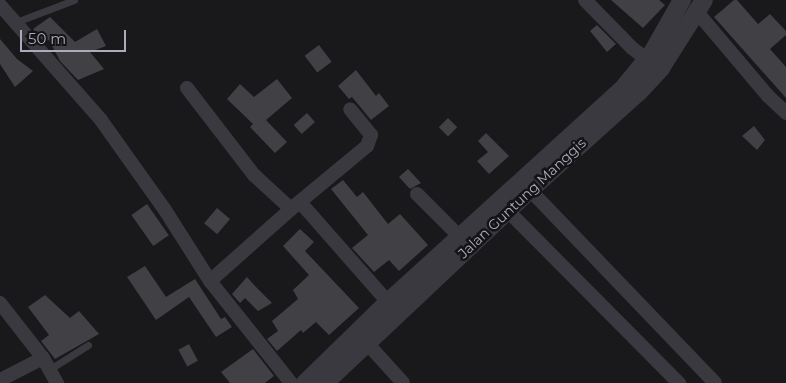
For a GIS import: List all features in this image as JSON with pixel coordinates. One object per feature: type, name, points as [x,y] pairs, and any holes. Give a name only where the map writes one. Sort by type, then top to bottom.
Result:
[{"type":"street","points":[[585,0],[632,48],[648,60]]},
{"type":"street","name":"Jalan Guntung Manggis","points":[[305,383],[388,302],[624,87],[648,60],[682,0]]},
{"type":"street","points":[[0,5],[82,98],[123,149],[210,281],[291,383]]},
{"type":"street","points":[[701,6],[768,96],[786,113]]},
{"type":"street","name":"Jalan Guntung Manggis","points":[[325,383],[366,342],[530,190],[639,92],[661,68],[701,6]]},
{"type":"street","points":[[187,88],[254,175],[295,205],[388,302]]},
{"type":"street","points":[[210,281],[295,205],[367,146],[371,140],[371,135],[350,109]]},
{"type":"street","points":[[530,190],[715,383]]},
{"type":"street","points":[[417,194],[460,237]]},
{"type":"street","points":[[508,211],[679,383]]},
{"type":"street","points":[[0,302],[58,383]]},
{"type":"street","points":[[366,342],[403,383]]},
{"type":"street","points":[[0,380],[46,364]]},
{"type":"lane","points":[[16,22],[74,0]]},
{"type":"lane","points":[[46,364],[88,344]]},
{"type":"building","points":[[611,0],[659,0],[665,5],[643,28]]},
{"type":"building","points":[[734,0],[737,0],[758,24],[770,14],[786,31],[786,35],[770,49],[786,67],[786,98],[714,17]]},
{"type":"building","points":[[50,17],[75,42],[97,29],[106,46],[90,52],[104,69],[78,80],[60,61],[49,40],[44,42],[33,29]]},
{"type":"building","points":[[597,25],[616,44],[607,52],[590,31]]},
{"type":"building","points":[[0,39],[17,59],[33,71],[15,87],[0,64]]},
{"type":"building","points":[[319,45],[332,62],[317,73],[305,56]]},
{"type":"building","points":[[356,70],[376,96],[379,93],[389,106],[371,120],[352,97],[349,99],[338,86]]},
{"type":"building","points":[[277,79],[292,98],[266,120],[287,142],[275,153],[250,127],[253,124],[227,99],[240,84],[254,97]]},
{"type":"building","points":[[307,113],[315,122],[302,134],[294,125]]},
{"type":"building","points":[[448,118],[457,127],[448,136],[439,127]]},
{"type":"building","points":[[754,126],[765,140],[757,150],[742,136]]},
{"type":"building","points":[[486,133],[509,156],[489,174],[477,161],[488,152],[478,141]]},
{"type":"building","points":[[408,169],[421,183],[410,189],[399,177]]},
{"type":"building","points":[[343,180],[357,197],[363,192],[388,224],[400,214],[428,245],[399,271],[389,260],[374,272],[352,248],[368,235],[331,189]]},
{"type":"building","points":[[147,204],[169,235],[153,246],[131,215]]},
{"type":"building","points":[[217,208],[230,219],[217,234],[204,223]]},
{"type":"building","points":[[300,229],[314,242],[305,251],[359,308],[329,335],[316,322],[303,333],[301,330],[277,351],[267,339],[278,331],[272,321],[298,299],[293,290],[309,275],[283,246]]},
{"type":"building","points":[[145,266],[166,297],[195,279],[221,319],[225,317],[232,327],[216,337],[189,297],[156,320],[127,277]]},
{"type":"building","points":[[247,277],[272,303],[258,311],[245,298],[240,303],[232,294]]},
{"type":"building","points":[[45,295],[70,318],[79,311],[99,334],[55,359],[41,341],[49,335],[28,307]]},
{"type":"building","points":[[189,344],[198,361],[187,366],[178,350]]},
{"type":"building","points":[[253,349],[274,376],[265,383],[230,383],[221,372]]}]
